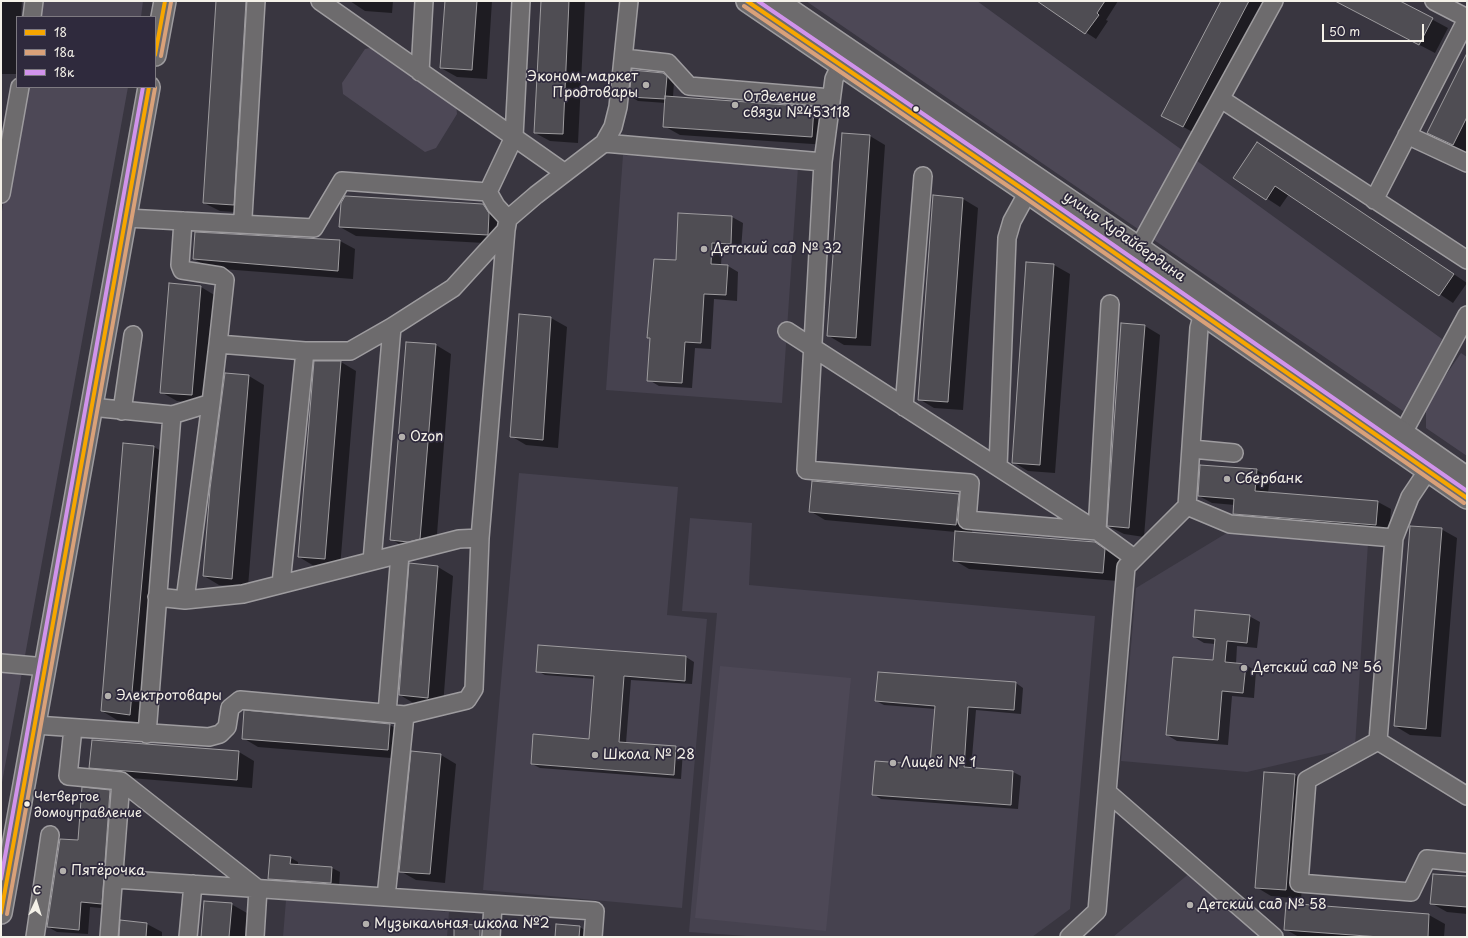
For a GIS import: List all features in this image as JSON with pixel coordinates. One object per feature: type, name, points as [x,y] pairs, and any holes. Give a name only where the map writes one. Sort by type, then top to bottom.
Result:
[{"type":"main road","points":[[156,50],[165,1]]},
{"type":"main road","name":"улица Худайбердина","points":[[747,1],[844,57],[1208,306],[1432,464],[1467,498]]},
{"type":"main road","name":"улица Худайбердина","points":[[777,1],[844,57]]},
{"type":"main road","points":[[1,913],[149,88]]},
{"type":"main road","name":"улица Худайбердина","points":[[1432,464],[1467,478]]},
{"type":"lane","points":[[32,16],[34,1]]},
{"type":"lane","points":[[243,217],[256,1]]},
{"type":"lane","points":[[420,72],[424,1]]},
{"type":"lane","points":[[488,192],[514,137],[521,1]]},
{"type":"lane","points":[[218,344],[305,351],[350,351],[392,327],[453,288],[507,225],[536,195],[604,143],[613,126],[618,107],[629,1]]},
{"type":"lane","points":[[1134,255],[1274,1]]},
{"type":"lane","points":[[1374,200],[1467,19],[1434,1]]},
{"type":"lane","points":[[326,3],[420,72],[565,173]]},
{"type":"lane","points":[[844,57],[834,79],[823,162],[806,470],[970,483],[967,520],[1097,531]]},
{"type":"lane","points":[[624,58],[668,62],[689,86],[831,98]]},
{"type":"lane","points":[[1,194],[20,88]]},
{"type":"lane","points":[[1221,99],[1467,260]]},
{"type":"lane","points":[[1407,136],[1467,163]]},
{"type":"lane","points":[[604,143],[823,162]]},
{"type":"lane","points":[[904,407],[923,176]]},
{"type":"lane","points":[[126,218],[314,228],[342,181],[488,192]]},
{"type":"lane","points":[[998,467],[1007,238],[1012,221],[1031,184]]},
{"type":"lane","points":[[35,725],[147,734],[209,737],[220,734],[227,727],[230,708],[240,700],[405,715],[467,700],[474,689],[480,538],[507,225],[488,192]]},
{"type":"lane","points":[[183,221],[180,265],[182,270],[220,276],[225,280],[185,600]]},
{"type":"lane","points":[[1097,531],[1110,304]]},
{"type":"lane","points":[[1069,937],[1097,911],[1126,567],[1187,506],[1199,328],[1208,306]]},
{"type":"lane","points":[[1399,441],[1464,326]]},
{"type":"lane","points":[[372,561],[392,327]]},
{"type":"lane","points":[[787,331],[1097,531],[1134,558]]},
{"type":"lane","points":[[122,410],[133,335]]},
{"type":"lane","points":[[281,584],[305,351]]},
{"type":"lane","points":[[91,407],[172,415],[210,403]]},
{"type":"lane","points":[[147,734],[172,415]]},
{"type":"lane","points":[[1192,449],[1234,453]]},
{"type":"lane","points":[[1378,741],[1394,538],[1410,496],[1432,464]]},
{"type":"lane","points":[[1187,506],[1230,524],[1394,538]]},
{"type":"lane","points":[[158,597],[185,600],[243,594],[459,539],[480,538]]},
{"type":"lane","points":[[387,713],[400,554]]},
{"type":"lane","points":[[1,663],[46,667]]},
{"type":"lane","points":[[386,897],[405,715]]},
{"type":"lane","points":[[73,728],[68,776],[121,781],[258,889]]},
{"type":"lane","points":[[1378,741],[1467,796]]},
{"type":"lane","points":[[1378,741],[1307,780],[1299,883],[1411,892],[1427,859],[1467,863]]},
{"type":"lane","points":[[109,937],[121,781]]},
{"type":"lane","points":[[1107,792],[1274,937]]},
{"type":"lane","points":[[35,937],[50,834]]},
{"type":"lane","points":[[114,879],[595,911],[593,937]]},
{"type":"lane","points":[[188,937],[193,884]]},
{"type":"lane","points":[[255,937],[258,889]]},
{"type":"lane","points":[[491,937],[493,905]]},
{"type":"shaded area","points":[[38,1],[143,1],[141,16],[35,16]]},
{"type":"shaded area","points":[[806,1],[977,1],[1442,339],[1411,408],[1403,411]]},
{"type":"shaded area","points":[[375,47],[456,105],[457,114],[436,148],[425,152],[343,94],[342,83],[365,49]]},
{"type":"shaded area","points":[[23,88],[128,88],[1,788],[1,217]]},
{"type":"shaded area","name":"Детский сад № 32","points":[[623,155],[798,167],[782,403],[606,390]]},
{"type":"shaded area","points":[[1461,353],[1467,357],[1467,456],[1426,428],[1426,404]]},
{"type":"shaded area","name":"Школа № 28","points":[[519,473],[678,487],[667,615],[707,619],[682,908],[483,890]]},
{"type":"shaded area","name":"Лицей № 1","points":[[690,518],[752,523],[749,585],[1095,616],[1070,909],[1032,937],[761,937],[689,932],[717,613],[682,611]]},
{"type":"shaded area","name":"Детский сад № 56","points":[[1230,531],[1368,543],[1355,747],[1247,772],[1121,761],[1136,588]]},
{"type":"shaded area","points":[[720,666],[851,678],[826,931],[695,918]]},
{"type":"shaded area","name":"Детский сад № 58","points":[[1191,872],[1266,937],[1113,937]]},
{"type":"shaded area","name":"Музыкальная школа №2","points":[[286,900],[449,912],[447,937],[283,937]]},
{"type":"building","points":[[216,1],[246,1],[234,205],[203,203]]},
{"type":"building","points":[[445,1],[477,1],[472,70],[440,68]]},
{"type":"building","points":[[541,1],[569,1],[563,134],[534,133]]},
{"type":"building","points":[[1037,1],[1105,1],[1097,13],[1099,15],[1085,34]]},
{"type":"building","points":[[1221,1],[1249,1],[1183,127],[1161,116]]},
{"type":"building","points":[[1335,1],[1400,1],[1433,18],[1419,45]]},
{"type":"building","points":[[1467,53],[1467,117],[1453,145],[1427,133]]},
{"type":"building","name":"Эконом-маркет Продтовары","points":[[632,70],[663,73],[667,76],[665,99],[629,97]]},
{"type":"building","points":[[665,96],[814,107],[812,137],[663,127]]},
{"type":"building","points":[[842,133],[870,135],[856,338],[827,336]]},
{"type":"building","points":[[1257,142],[1454,274],[1439,296],[1275,186],[1266,200],[1233,178]]},
{"type":"building","points":[[933,195],[963,198],[948,402],[918,400]]},
{"type":"building","points":[[345,196],[483,204],[489,213],[488,235],[339,227],[341,203]]},
{"type":"building","points":[[678,213],[732,216],[731,244],[712,243],[711,264],[728,265],[726,295],[704,294],[701,343],[685,342],[682,383],[647,381],[650,338],[647,338],[654,259],[676,260]]},
{"type":"building","points":[[195,232],[340,240],[338,271],[193,259]]},
{"type":"building","points":[[1026,262],[1054,264],[1040,465],[1012,463]]},
{"type":"building","points":[[169,283],[201,286],[192,395],[160,393]]},
{"type":"building","points":[[519,314],[551,317],[543,440],[510,437]]},
{"type":"building","points":[[1121,323],[1145,325],[1129,528],[1107,526]]},
{"type":"building","points":[[406,342],[436,344],[420,539],[408,542],[390,540]]},
{"type":"building","points":[[314,361],[341,361],[325,559],[298,557]]},
{"type":"building","points":[[225,373],[249,375],[232,579],[203,576],[210,489]]},
{"type":"building","points":[[123,443],[154,446],[130,715],[101,711]]},
{"type":"building","points":[[1200,465],[1257,469],[1255,491],[1378,501],[1376,525],[1233,514],[1234,499],[1198,496]]},
{"type":"building","points":[[812,481],[959,494],[956,525],[809,512]]},
{"type":"building","points":[[1410,526],[1442,528],[1426,729],[1394,726]]},
{"type":"building","points":[[955,531],[1095,542],[1105,549],[1103,573],[953,561]]},
{"type":"building","points":[[409,563],[438,566],[428,698],[399,695]]},
{"type":"building","points":[[1195,610],[1250,615],[1247,643],[1227,641],[1225,662],[1246,664],[1243,693],[1222,691],[1218,740],[1166,735],[1173,657],[1213,660],[1215,639],[1193,637]]},
{"type":"building","points":[[538,645],[686,656],[685,681],[624,676],[619,742],[676,746],[674,775],[531,764],[533,734],[589,739],[594,676],[536,672]]},
{"type":"building","points":[[878,672],[1016,682],[1014,710],[968,707],[964,767],[1013,771],[1011,805],[872,795],[875,761],[930,765],[935,706],[875,701]]},
{"type":"building","points":[[244,710],[390,724],[388,750],[242,739]]},
{"type":"building","points":[[92,740],[239,751],[237,780],[89,768]]},
{"type":"building","points":[[411,751],[441,754],[430,874],[399,872]]},
{"type":"building","points":[[1264,772],[1295,774],[1286,890],[1255,888]]},
{"type":"building","points":[[82,787],[110,790],[102,904],[81,902],[79,930],[47,927],[60,839],[78,840]]},
{"type":"building","points":[[270,855],[291,857],[290,864],[332,867],[331,883],[268,879]]},
{"type":"building","points":[[1433,874],[1467,876],[1467,907],[1430,904]]},
{"type":"building","points":[[204,901],[232,903],[229,937],[201,937]]},
{"type":"building","points":[[1286,903],[1429,914],[1428,937],[1380,937],[1284,930]]},
{"type":"building","points":[[120,920],[147,923],[146,937],[119,937]]},
{"type":"building","points":[[454,924],[480,925],[480,937],[454,937]]},
{"type":"building","points":[[556,924],[580,926],[579,937],[555,937]]},
{"type":"transit line","name":"18","points":[[156,50],[165,1]]},
{"type":"transit line","name":"18","points":[[747,1],[1027,192],[1467,498]]},
{"type":"transit line","name":"18к","points":[[758,1],[1030,187],[1467,491]]},
{"type":"transit line","name":"18а","points":[[161,56],[171,2]]},
{"type":"transit line","name":"18а","points":[[744,6],[1024,197],[1464,503]]},
{"type":"transit line","name":"18к","points":[[1,879],[143,88]]},
{"type":"transit line","name":"18","points":[[1,913],[149,88]]},
{"type":"transit line","name":"18а","points":[[7,914],[155,88]]},
{"type":"place","name":"Эконом-маркет Продтовары","points":[[646,85]]},
{"type":"place","name":"Отделение связи №453118","points":[[735,105]]},
{"type":"place","name":"Детский сад № 32","points":[[704,249]]},
{"type":"place","name":"Ozon","points":[[402,437]]},
{"type":"place","name":"Сбербанк","points":[[1227,479]]},
{"type":"place","name":"Детский сад № 56","points":[[1244,668]]},
{"type":"place","name":"Электротовары","points":[[108,696]]},
{"type":"place","name":"Школа № 28","points":[[595,755]]},
{"type":"place","name":"Лицей № 1","points":[[893,763]]},
{"type":"place","name":"Четвертое домоуправление","points":[[27,804]]},
{"type":"place","name":"Пятёрочка","points":[[63,871]]},
{"type":"place","name":"Детский сад № 58","points":[[1190,905]]},
{"type":"place","name":"Музыкальная школа №2","points":[[366,924]]}]
